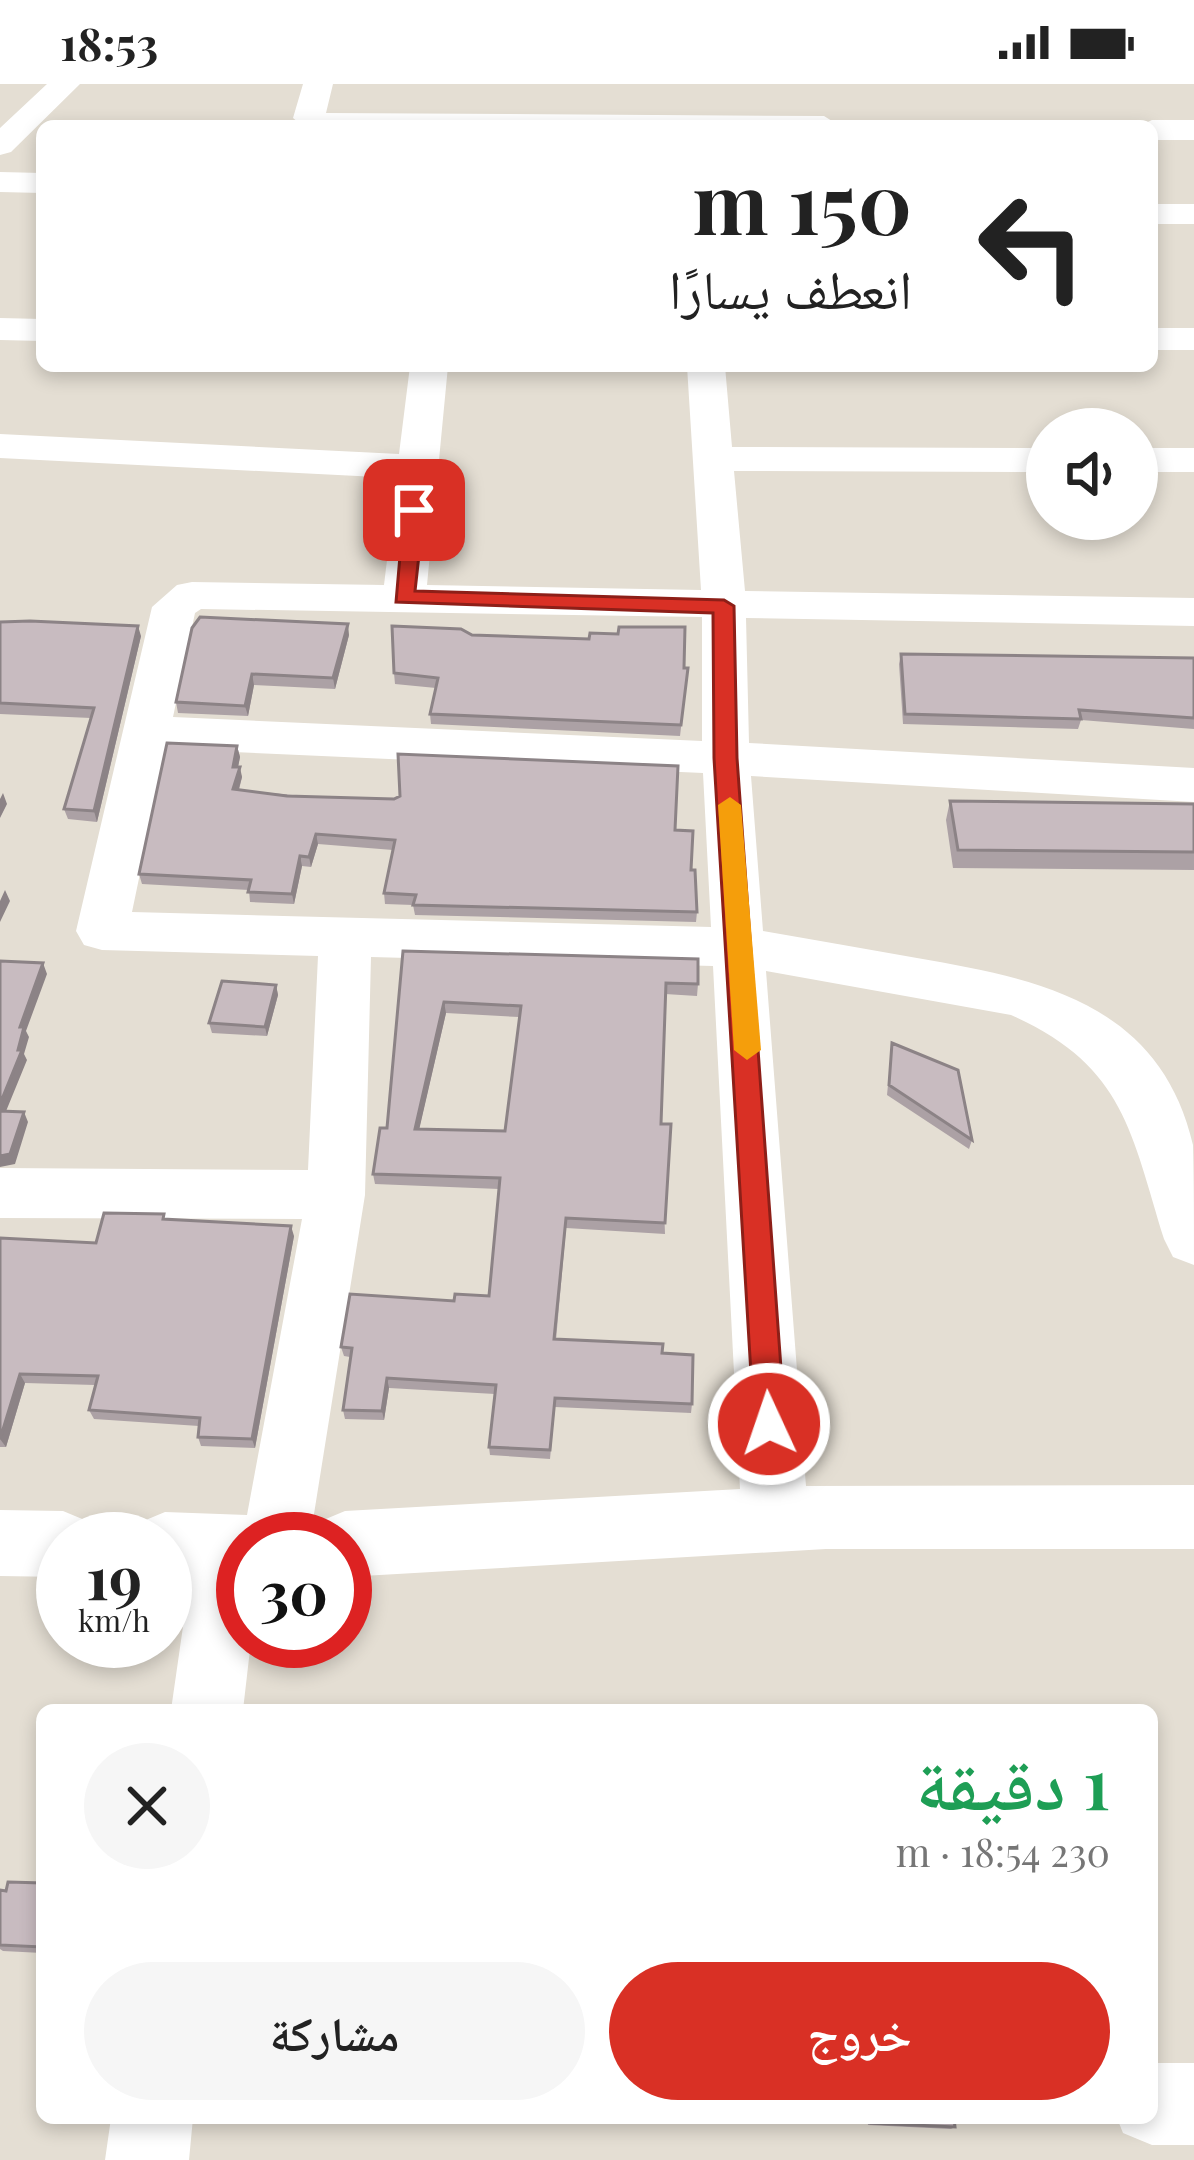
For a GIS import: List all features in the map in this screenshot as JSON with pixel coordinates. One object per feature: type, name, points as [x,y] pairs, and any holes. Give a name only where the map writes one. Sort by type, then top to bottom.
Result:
[{"type":"street","points":[[0,146],[65,84]]},
{"type":"street","points":[[315,120],[309,118],[318,84]]},
{"type":"street","points":[[704,84],[707,120]]},
{"type":"street","points":[[0,107],[39,107]]},
{"type":"street","points":[[1158,130],[1194,130]]},
{"type":"street","points":[[0,182],[36,183]]},
{"type":"street","points":[[1158,214],[1194,214]]},
{"type":"street","points":[[0,329],[36,330]]},
{"type":"street","points":[[1158,339],[1194,339]]},
{"type":"street","points":[[404,597],[428,372]]},
{"type":"street","points":[[706,372],[724,606],[726,758],[742,947],[775,1519]]},
{"type":"street","points":[[0,446],[418,466]]},
{"type":"street","points":[[712,459],[1026,460]]},
{"type":"street","points":[[1158,460],[1194,460]]},
{"type":"street","points":[[1194,612],[192,595],[174,608],[102,931],[742,947],[1020,996],[1064,1015],[1110,1051],[1136,1079],[1155,1117],[1194,1239]]},
{"type":"street","points":[[146,732],[1194,785]]},
{"type":"street","points":[[238,1512],[336,1195],[345,937]]},
{"type":"street","points":[[0,1193],[336,1195]]},
{"type":"street","points":[[372,1544],[477,1543],[775,1519],[1116,1521],[1194,1517]]},
{"type":"street","points":[[0,1543],[36,1544]]},
{"type":"street","points":[[208,1704],[216,1639]]},
{"type":"street","points":[[1158,2104],[1194,2104]]},
{"type":"street","points":[[147,2160],[151,2124]]},
{"type":"building","points":[[200,617],[348,624],[333,678],[252,674],[245,706],[176,702],[192,628]]},
{"type":"building","points":[[0,622],[138,626],[94,811],[64,809],[94,708],[0,703]]},
{"type":"building","points":[[392,626],[461,629],[472,635],[589,639],[590,633],[618,634],[619,627],[685,627],[684,668],[688,668],[681,725],[430,714],[438,678],[394,673]]},
{"type":"building","points":[[901,654],[1194,658],[1194,718],[1079,710],[1081,719],[905,714]]},
{"type":"building","points":[[167,743],[237,746],[233,767],[240,767],[233,789],[287,796],[394,799],[400,796],[398,754],[678,766],[675,830],[693,831],[691,870],[695,870],[697,912],[413,905],[416,895],[384,893],[395,840],[316,834],[309,857],[300,856],[292,894],[248,892],[251,880],[139,874]]},
{"type":"building","points":[[950,801],[1194,804],[1194,852],[958,850]]},
{"type":"building","points":[[403,951],[698,959],[698,984],[666,983],[661,1124],[671,1124],[665,1223],[566,1218],[554,1339],[663,1344],[662,1353],[693,1355],[692,1404],[555,1398],[550,1450],[489,1447],[496,1385],[387,1378],[382,1411],[343,1410],[352,1348],[341,1347],[350,1294],[454,1301],[455,1294],[489,1296],[500,1178],[373,1174],[380,1128],[387,1128]],"holes":[[[444,1002],[521,1006],[505,1131],[415,1129]]]},
{"type":"building","points":[[0,961],[43,963],[20,1027],[24,1027],[18,1050],[22,1050],[0,1104]]},
{"type":"building","points":[[222,981],[276,985],[265,1027],[209,1023]]},
{"type":"building","points":[[892,1043],[958,1070],[972,1140],[889,1085]]},
{"type":"building","points":[[0,1111],[24,1112],[10,1154],[0,1156]]},
{"type":"building","points":[[104,1213],[291,1226],[252,1439],[198,1437],[200,1418],[89,1410],[98,1376],[20,1374],[0,1439],[0,1238],[96,1243]]},
{"type":"building","points":[[8,1882],[36,1883],[36,1947],[0,1945],[0,1890],[6,1891]]},
{"type":"building","points":[[892,2124],[955,2124],[955,2127]]},
{"type":"slow traffic","points":[[730,805],[747,1050]]},
{"type":"route","points":[[414,510],[404,597],[724,606],[726,758],[742,947],[769,1424]]}]
